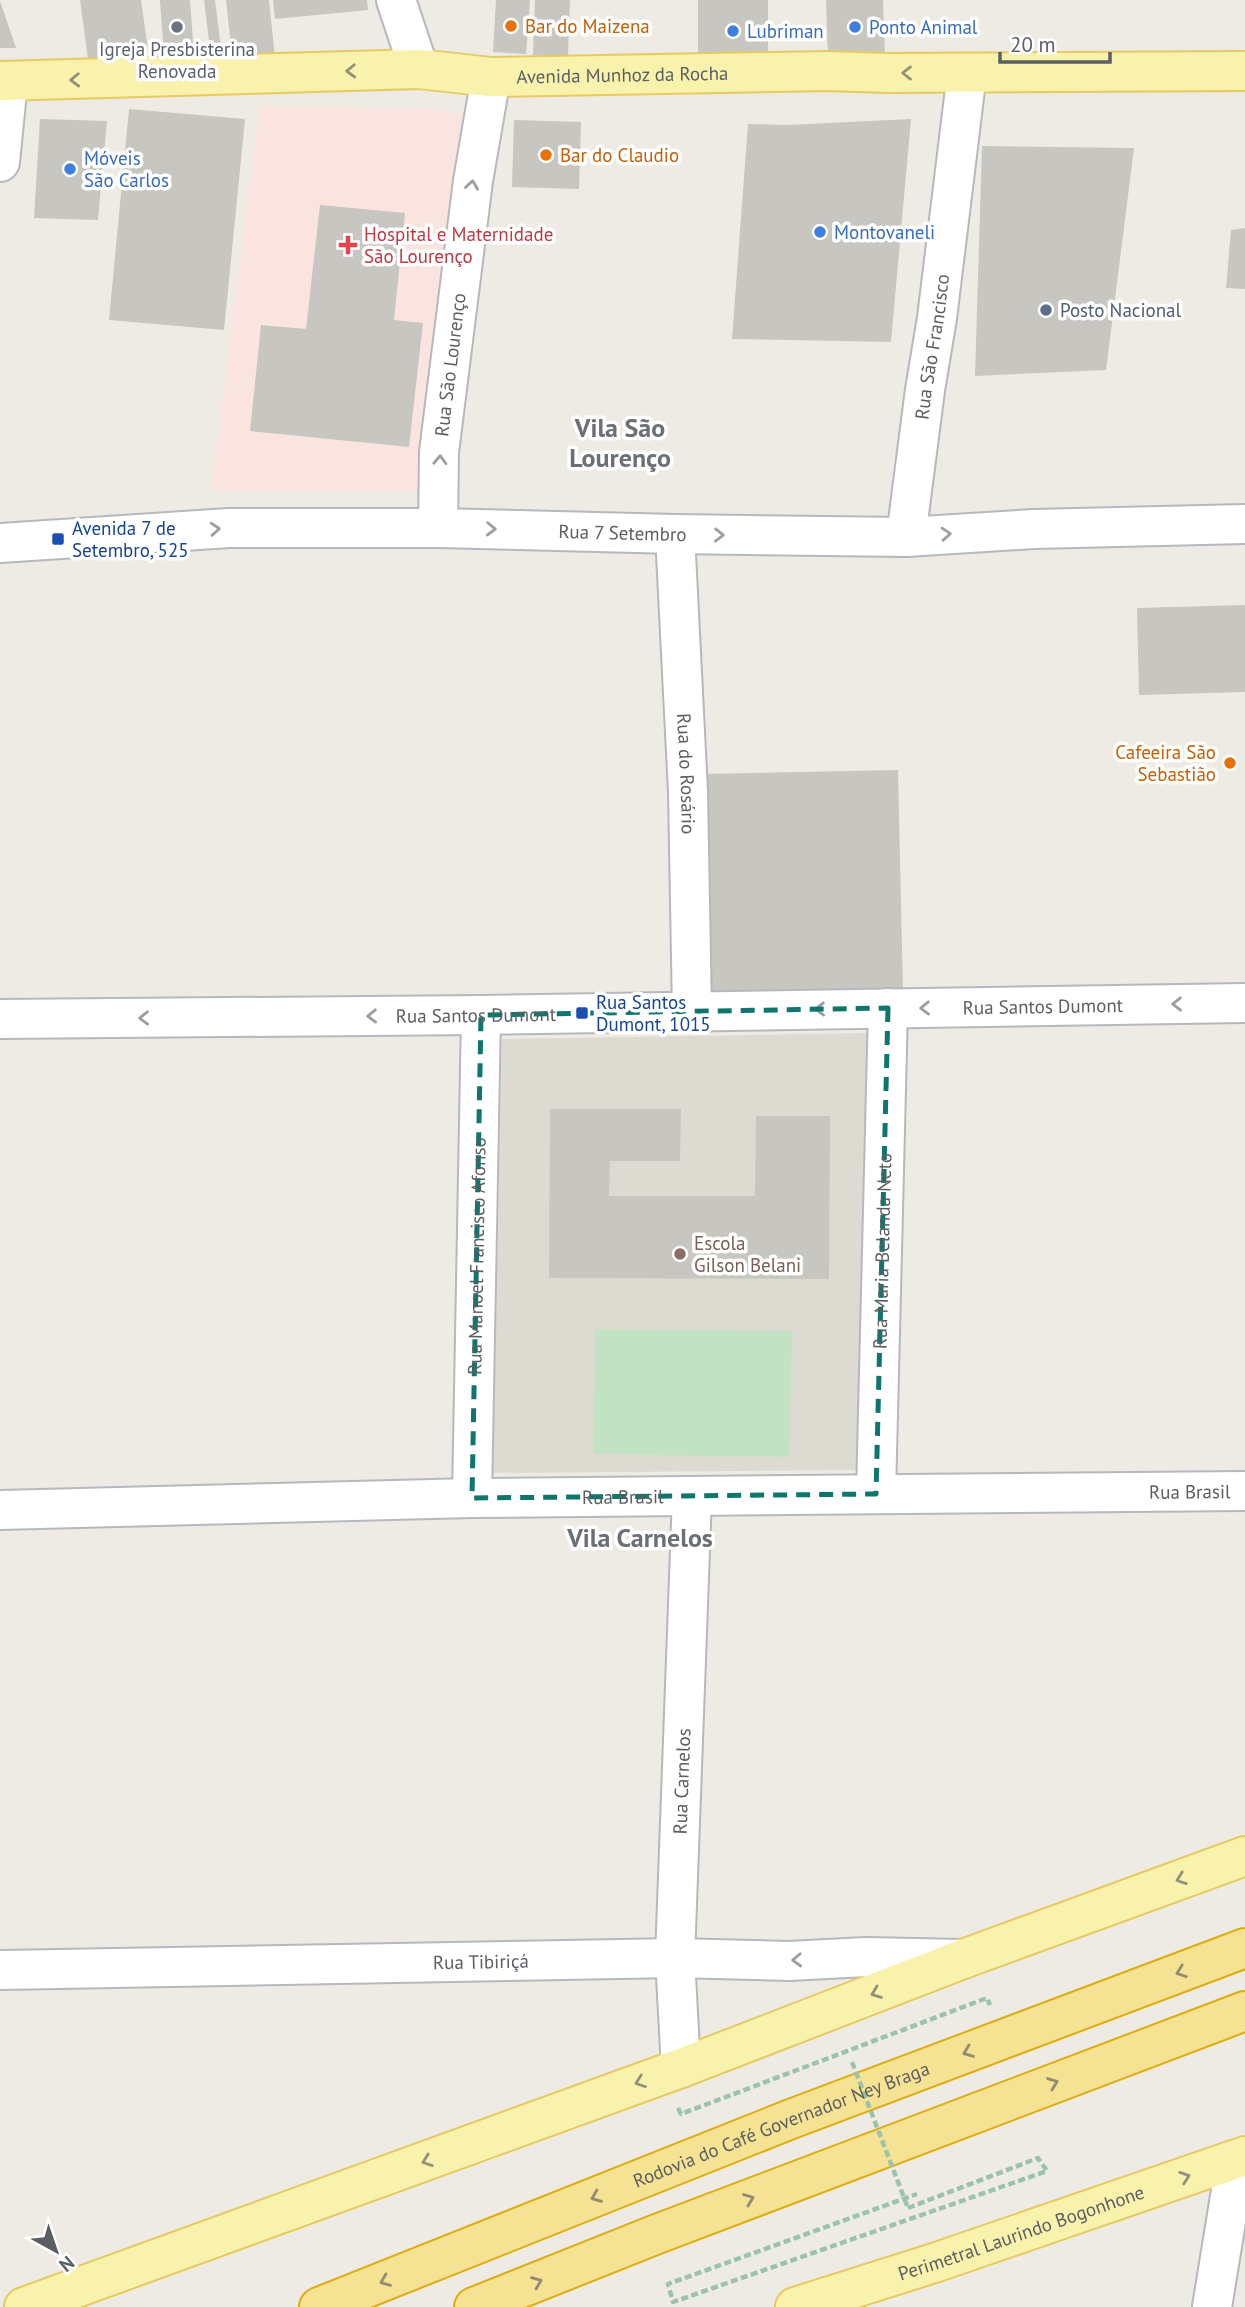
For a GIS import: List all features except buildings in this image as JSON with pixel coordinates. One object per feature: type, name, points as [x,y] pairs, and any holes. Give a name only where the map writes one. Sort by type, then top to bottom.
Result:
[{"type":"highway","name":"Rodovia do Café Governador Ney Braga","points":[[319,2307],[791,2119],[1245,1948]]},
{"type":"highway","points":[[474,2307],[657,2234],[1245,2011]]},
{"type":"main road","name":"Avenida Munhoz da Rocha","points":[[4,81],[419,69],[491,77],[828,71],[1245,71]]},
{"type":"main road","points":[[24,2307],[678,2085],[963,1959],[1245,1856]]},
{"type":"main road","name":"Perimetral Laurindo Bogonhone","points":[[795,2307],[835,2300],[1240,2158]]},
{"type":"street","points":[[396,0],[419,69]]},
{"type":"street","name":"Rua São Francisco","points":[[906,537],[937,318],[967,73]]},
{"type":"street","name":"Rua São Lourenço","points":[[438,528],[439,452],[473,181],[491,77]]},
{"type":"street","points":[[0,162],[4,81]]},
{"type":"street","name":"Rua 7 Setembro","points":[[0,543],[229,528],[438,528],[906,537],[1034,529],[1245,524]]},
{"type":"street","name":"Rua do Rosário","points":[[675,534],[688,792],[692,1012]]},
{"type":"street","name":"Rua Santos Dumont","points":[[0,1019],[481,1015],[1245,1003]]},
{"type":"street","name":"Rua Maria Belanda Neto","points":[[876,1494],[888,1008]]},
{"type":"street","name":"Rua Manoel Francisco Afonso","points":[[472,1498],[481,1015]]},
{"type":"street","name":"Rua Brasil","points":[[0,1510],[472,1498],[1245,1491]]},
{"type":"street","name":"Rua Carnelos","points":[[678,2085],[676,1958],[692,1496]]},
{"type":"street","name":"Rua Tibiriçá","points":[[0,1970],[676,1958],[789,1961],[866,1957],[963,1959]]},
{"type":"street","points":[[1212,2307],[1240,2158]]},
{"type":"path","points":[[678,2085],[681,2113],[986,1998],[992,2010]]},
{"type":"path","points":[[864,2057],[852,2062],[908,2208],[1038,2158],[1047,2171],[673,2302],[668,2284],[917,2194]]},
{"type":"highlighted area","points":[[888,1008],[876,1494],[472,1498],[481,1015]]},
{"type":"shaded area","name":"Hospital e Maternidade São Lourenço","points":[[259,106],[424,109],[470,113],[425,491],[211,491]]},
{"type":"shaded area","name":"Escola Gilson Belani","points":[[868,1033],[856,1470],[493,1473],[502,1039]]},
{"type":"green space","points":[[595,1329],[792,1331],[789,1457],[594,1454]]},
{"type":"place","name":"Bar do Maizena","points":[[511,26]]},
{"type":"place","name":"Igreja Presbisterina Renovada","points":[[177,27]]},
{"type":"place","name":"Ponto Animal","points":[[855,27]]},
{"type":"place","name":"Lubriman","points":[[733,31]]},
{"type":"place","name":"Bar do Claudio","points":[[546,155]]},
{"type":"place","name":"Móveis São Carlos","points":[[70,169]]},
{"type":"place","name":"Montovaneli","points":[[820,232]]},
{"type":"place","name":"Hospital e Maternidade São Lourenço","points":[[348,245]]},
{"type":"place","name":"Posto Nacional","points":[[1046,310]]},
{"type":"place","name":"Avenida 7 de Setembro, 525","points":[[58,539]]},
{"type":"place","name":"Cafeeira São Sebastião","points":[[1230,763]]},
{"type":"place","name":"Rua Santos Dumont, 1015","points":[[582,1013]]},
{"type":"place","name":"Escola Gilson Belani","points":[[680,1254]]},
{"type":"district","name":"Vila São Lourenço","points":[[620,443]]},
{"type":"district","name":"Vila Carnelos","points":[[640,1538]]}]
